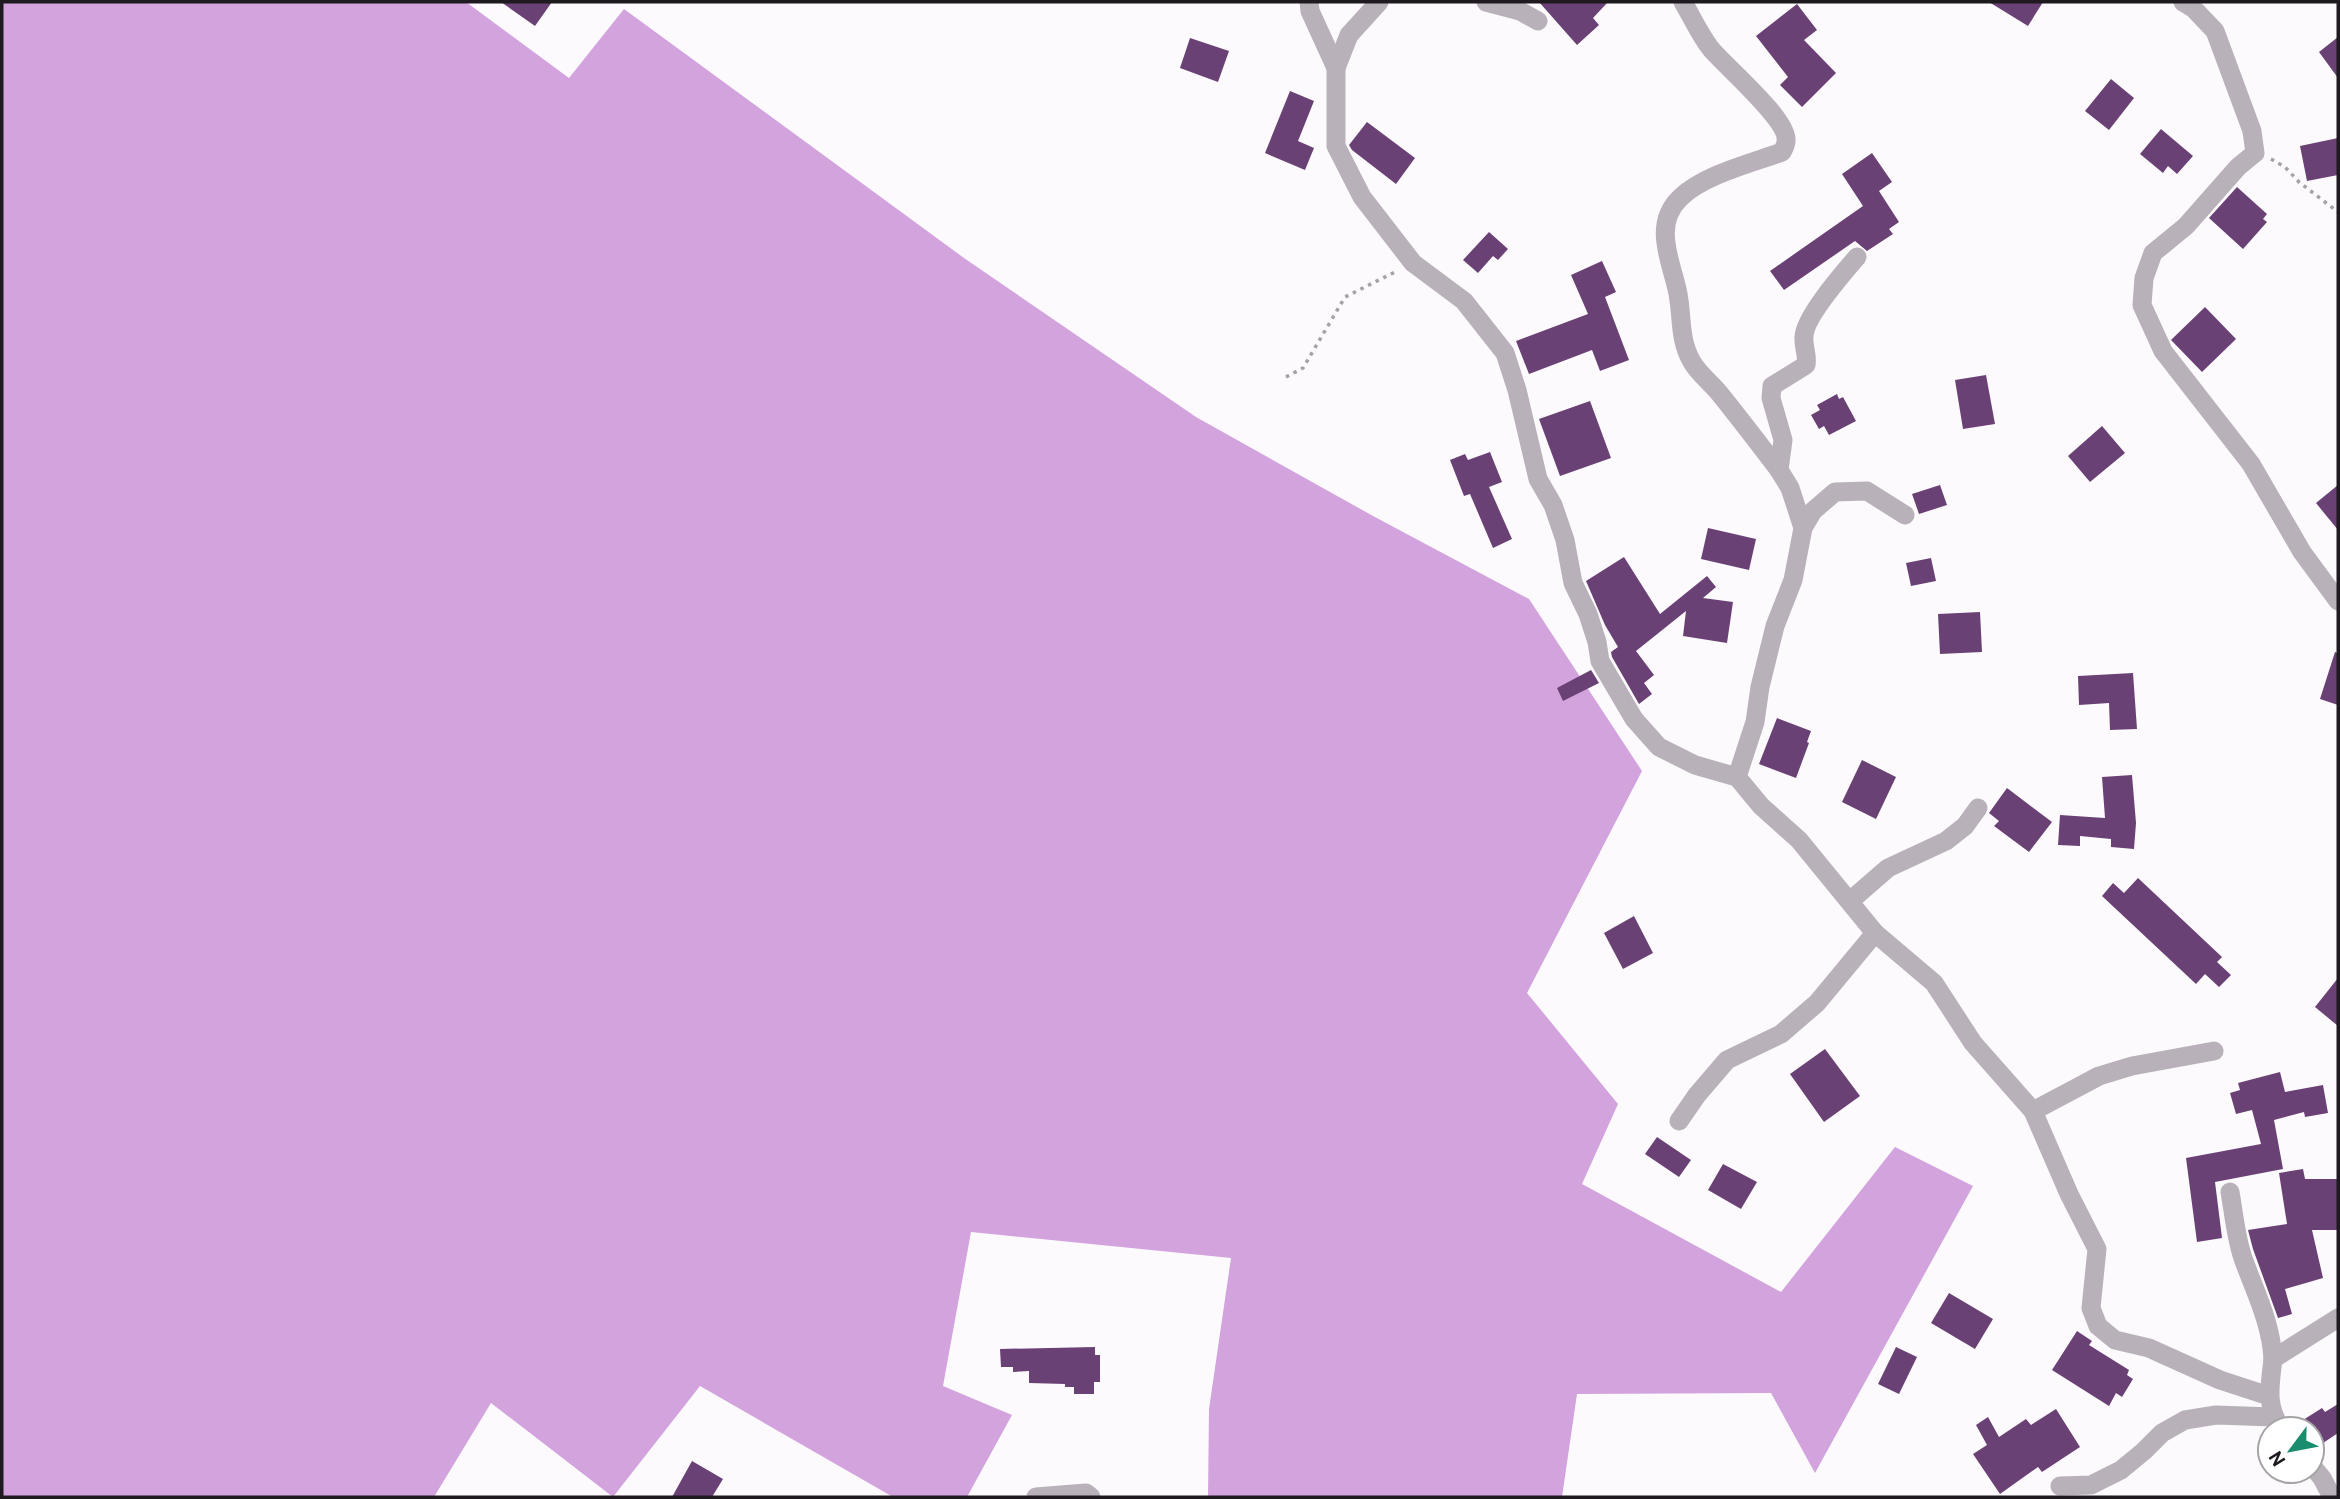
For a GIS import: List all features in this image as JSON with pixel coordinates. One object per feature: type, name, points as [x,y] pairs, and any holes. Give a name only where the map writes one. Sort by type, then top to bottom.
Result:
[{"type":"street","points":[[1309,2],[1310,11],[1336,68]]},
{"type":"street","points":[[1379,2],[1349,35],[1336,68],[1336,146],[1362,197],[1413,263],[1464,301],[1505,353],[1517,390],[1538,479],[1553,505],[1561,528],[1573,583],[1588,614],[1600,661],[1634,719],[1659,747],[1695,765],[1737,778],[1760,806],[1799,840],[1875,933],[1934,983],[1973,1043],[2033,1111],[2069,1194],[2097,1249],[2091,1308],[2098,1326],[2115,1340],[2150,1348],[2220,1380],[2269,1396]]},
{"type":"street","points":[[1486,2],[1520,11],[1538,20]]},
{"type":"street","points":[[1683,2],[1709,46],[1759,98],[1783,128],[1787,141],[1782,152],[1696,186],[1679,198],[1669,212],[1665,234],[1666,255],[1678,291],[1682,343],[1693,364],[1780,470],[1790,488],[1803,528]]},
{"type":"street","points":[[2183,2],[2193,8],[2215,31],[2252,131],[2255,153],[2238,167],[2186,226],[2153,253],[2144,278],[2142,304],[2163,351],[2251,464],[2302,552],[2338,601]]},
{"type":"street","points":[[1780,470],[1783,440],[1771,398],[1772,386],[1806,365],[1808,361],[1803,335],[1831,287],[1857,257]]},
{"type":"street","points":[[1737,778],[1755,722],[1760,687],[1775,626],[1793,580],[1803,528],[1813,511],[1835,492],[1867,491],[1905,515]]},
{"type":"street","points":[[1850,901],[1888,868],[1946,841],[1965,826],[1978,808]]},
{"type":"street","points":[[1679,1121],[1727,1060],[1781,1034],[1817,1003],[1875,933]]},
{"type":"street","points":[[2033,1111],[2099,1076],[2132,1066],[2214,1051]]},
{"type":"street","points":[[2230,1192],[2243,1258],[2262,1303],[2272,1339],[2269,1396],[2275,1415]]},
{"type":"street","points":[[2273,1359],[2338,1318]]},
{"type":"street","points":[[2060,1486],[2091,1485],[2121,1470],[2162,1433],[2185,1420],[2216,1415],[2256,1420]]},
{"type":"street","points":[[1036,1497],[1086,1493],[1091,1497]]},
{"type":"path","points":[[2255,153],[2285,167],[2299,182],[2338,212]]},
{"type":"path","points":[[1286,377],[1303,368],[1345,297],[1413,263]]},
{"type":"shaded area","points":[[2,2],[466,2],[569,78],[624,9],[964,258],[1196,417],[1529,599],[1642,771],[1527,993],[1618,1104],[1582,1184],[1781,1292],[1895,1147],[1973,1186],[1815,1473],[1771,1393],[1577,1394],[1562,1497],[1208,1497],[1209,1409],[1231,1258],[971,1232],[943,1386],[1012,1415],[967,1497],[893,1497],[700,1386],[613,1497],[491,1403],[434,1497],[2,1497]]},
{"type":"building","points":[[501,2],[552,2],[535,26]]},
{"type":"building","points":[[1539,2],[1608,2],[1593,18],[1599,25],[1577,45]]},
{"type":"building","points":[[1989,2],[2043,2],[2028,26]]},
{"type":"building","points":[[1797,4],[1817,30],[1804,40],[1836,73],[1802,107],[1780,85],[1788,77],[1756,36]]},
{"type":"building","points":[[2338,37],[2338,78],[2319,52]]},
{"type":"building","points":[[1190,38],[1229,51],[1218,82],[1180,68]]},
{"type":"building","points":[[2111,79],[2134,98],[2109,130],[2085,111]]},
{"type":"building","points":[[1290,91],[1314,101],[1298,141],[1314,148],[1305,170],[1265,153]]},
{"type":"building","points":[[1367,122],[1415,158],[1396,184],[1349,145]]},
{"type":"building","points":[[2161,129],[2193,156],[2177,174],[2168,166],[2163,173],[2140,154]]},
{"type":"building","points":[[2338,138],[2338,175],[2307,181],[2300,146]]},
{"type":"building","points":[[1872,153],[1892,182],[1879,191],[1899,222],[1889,229],[1893,234],[1867,251],[1855,241],[1784,290],[1770,271],[1863,206],[1842,174]]},
{"type":"building","points":[[2237,187],[2267,214],[2263,219],[2267,222],[2243,249],[2209,218]]},
{"type":"building","points":[[1489,232],[1508,249],[1498,260],[1493,256],[1478,273],[1463,260]]},
{"type":"building","points":[[1602,261],[1616,292],[1605,297],[1629,360],[1600,371],[1592,350],[1529,374],[1516,341],[1588,314],[1571,275]]},
{"type":"building","points":[[2205,307],[2236,339],[2202,372],[2171,340]]},
{"type":"building","points":[[1986,375],[1995,424],[1963,429],[1955,380]]},
{"type":"building","points":[[1837,394],[1839,399],[1843,397],[1856,421],[1829,435],[1824,426],[1819,429],[1811,415],[1820,410],[1817,405]]},
{"type":"building","points":[[1590,401],[1611,458],[1560,476],[1539,419]]},
{"type":"building","points":[[2102,426],[2125,453],[2090,482],[2068,456]]},
{"type":"building","points":[[1490,452],[1502,482],[1489,487],[1512,539],[1493,548],[1470,494],[1464,496],[1450,460],[1465,454],[1468,460]]},
{"type":"building","points":[[1940,485],[1947,505],[1919,514],[1912,494]]},
{"type":"building","points":[[2338,485],[2338,530],[2316,503]]},
{"type":"building","points":[[1708,528],[1756,539],[1749,570],[1701,559]]},
{"type":"building","points":[[1624,557],[1660,614],[1707,576],[1716,587],[1703,598],[1733,602],[1727,643],[1683,636],[1686,611],[1636,651],[1654,675],[1644,683],[1652,694],[1639,704],[1612,657],[1611,652],[1618,647],[1586,581]]},
{"type":"building","points":[[1931,558],[1936,581],[1911,586],[1906,563]]},
{"type":"building","points":[[1980,612],[1982,652],[1940,654],[1938,614]]},
{"type":"building","points":[[2335,652],[2338,653],[2338,705],[2320,699]]},
{"type":"building","points":[[1591,670],[1599,683],[1563,701],[1557,688]]},
{"type":"building","points":[[2133,673],[2137,729],[2110,730],[2109,703],[2079,705],[2078,676]]},
{"type":"building","points":[[1777,718],[1811,731],[1796,778],[1759,764]]},
{"type":"building","points":[[1862,760],[1896,777],[1876,819],[1842,802]]},
{"type":"building","points":[[2132,775],[2136,823],[2134,849],[2111,847],[2111,839],[2080,836],[2080,846],[2058,845],[2060,815],[2105,818],[2102,777]]},
{"type":"building","points":[[2007,788],[2052,822],[2029,852],[1994,826],[1999,821],[1989,813]]},
{"type":"building","points":[[2138,878],[2222,957],[2217,962],[2231,975],[2219,987],[2205,974],[2196,984],[2102,896],[2113,883],[2124,893]]},
{"type":"building","points":[[1634,916],[1653,953],[1623,969],[1604,933]]},
{"type":"building","points":[[2338,978],[2338,1026],[2315,1007]]},
{"type":"building","points":[[1825,1049],[1860,1096],[1824,1122],[1790,1074]]},
{"type":"building","points":[[2280,1072],[2285,1092],[2323,1085],[2328,1113],[2305,1117],[2304,1112],[2274,1120],[2283,1169],[2215,1182],[2222,1238],[2197,1242],[2186,1158],[2261,1144],[2252,1110],[2236,1114],[2230,1093],[2240,1090],[2238,1083]]},
{"type":"building","points":[[1657,1137],[1691,1160],[1679,1177],[1645,1154]]},
{"type":"building","points":[[1723,1164],[1757,1182],[1741,1209],[1708,1190]]},
{"type":"building","points":[[2303,1169],[2305,1179],[2338,1179],[2338,1230],[2312,1230],[2323,1278],[2285,1289],[2292,1314],[2278,1318],[2248,1230],[2287,1224],[2279,1173]]},
{"type":"building","points":[[1949,1293],[1993,1319],[1975,1349],[1931,1323]]},
{"type":"building","points":[[2077,1331],[2092,1341],[2089,1345],[2129,1370],[2127,1375],[2133,1379],[2122,1397],[2116,1393],[2109,1406],[2052,1370]]},
{"type":"building","points":[[1095,1347],[1095,1355],[1100,1355],[1100,1382],[1094,1382],[1094,1394],[1074,1394],[1074,1387],[1065,1387],[1065,1384],[1029,1383],[1029,1371],[1013,1372],[1013,1367],[1001,1367],[1000,1349]]},
{"type":"building","points":[[1896,1347],[1917,1357],[1899,1394],[1878,1384]]},
{"type":"building","points":[[2338,1404],[2338,1433],[2326,1441],[2326,1415],[2311,1415],[2322,1408],[2325,1412]]},
{"type":"building","points":[[2056,1409],[2080,1447],[2042,1472],[2038,1467],[2000,1494],[1973,1454],[1987,1445],[1976,1425],[1988,1417],[1999,1437],[2026,1419],[2031,1425]]},
{"type":"building","points":[[692,1461],[723,1479],[712,1497],[672,1497]]}]
